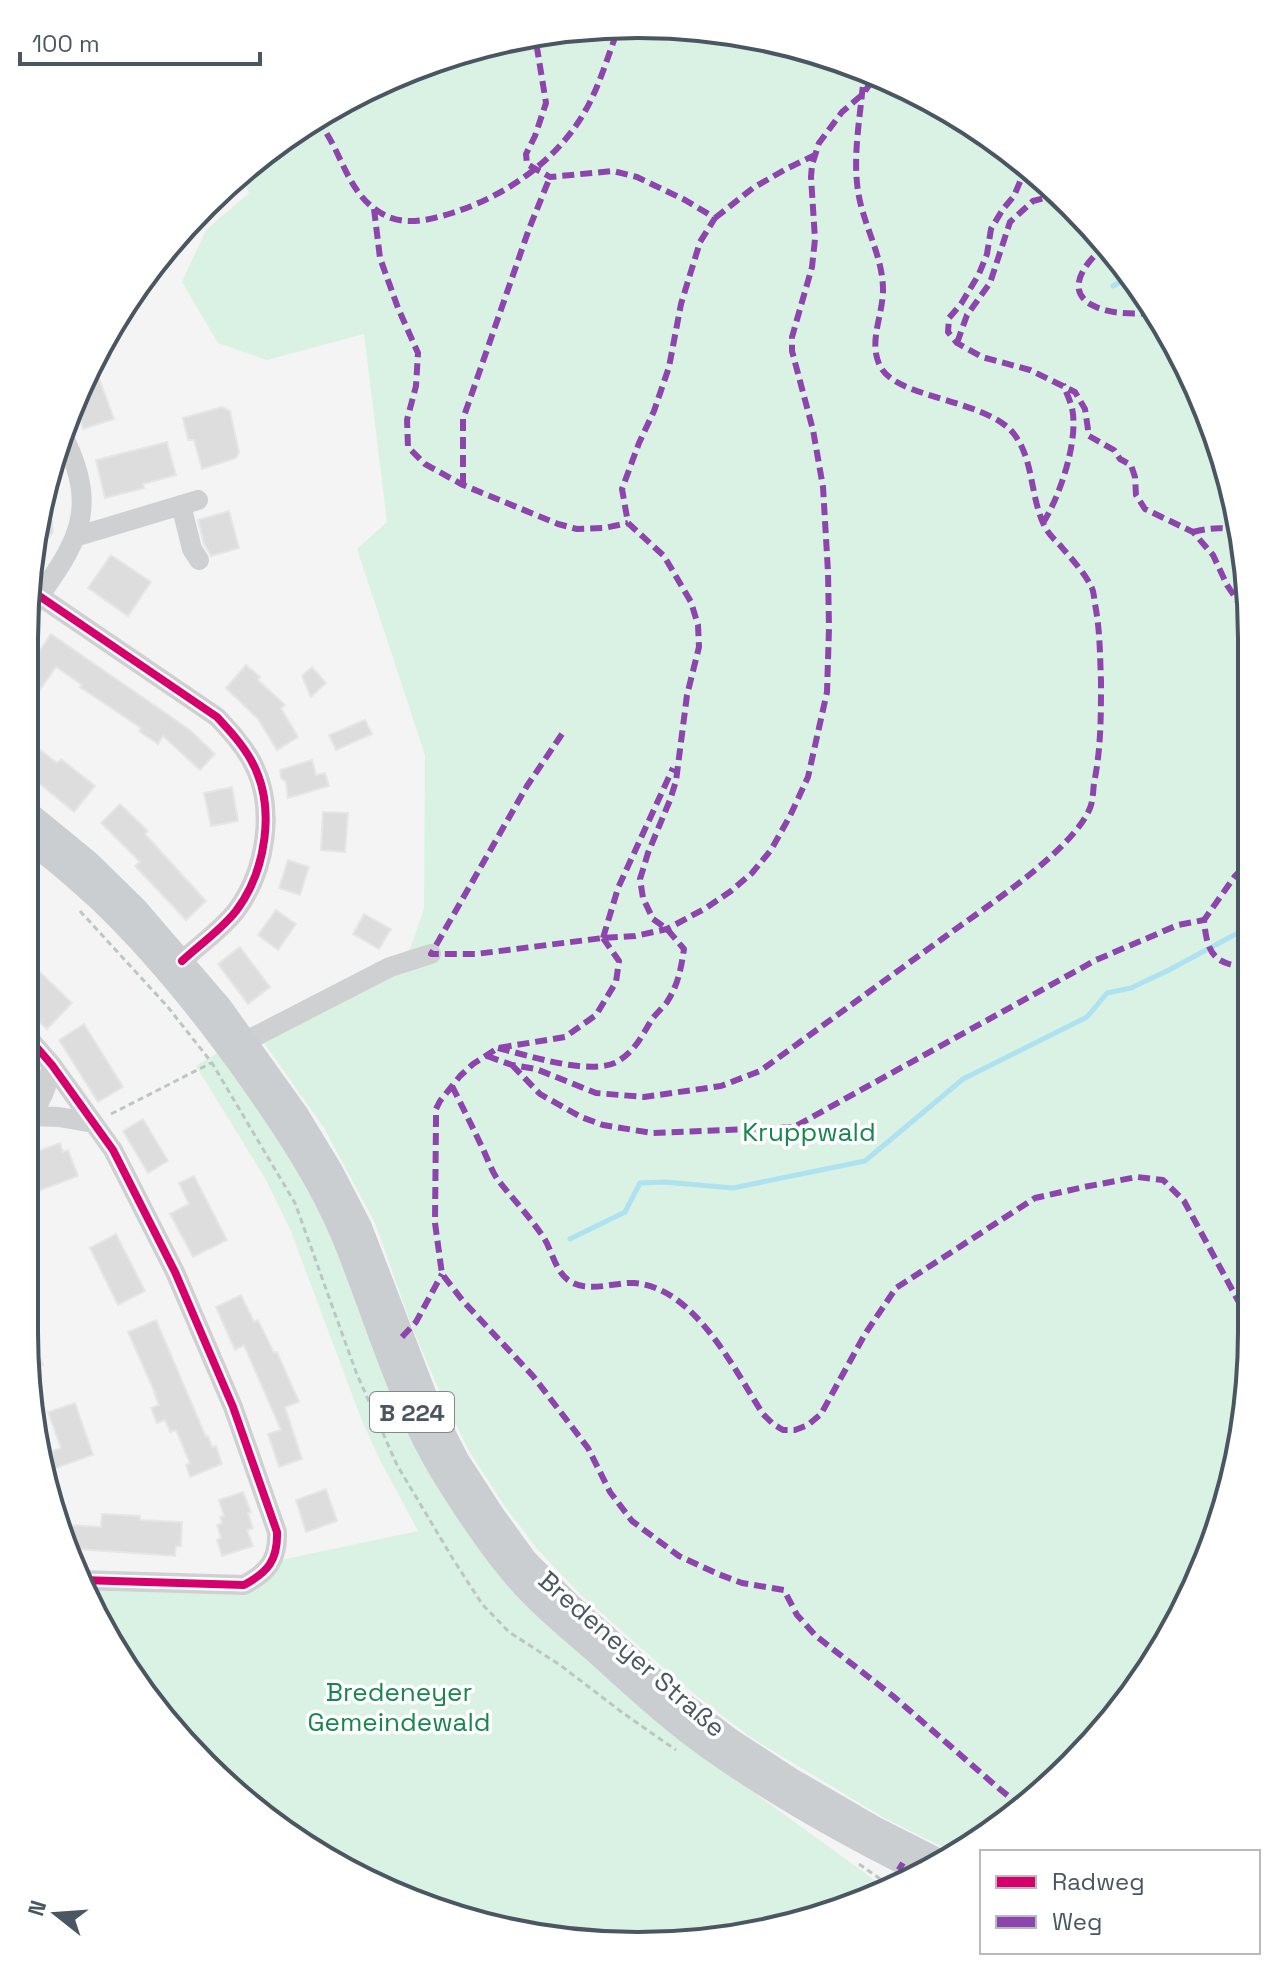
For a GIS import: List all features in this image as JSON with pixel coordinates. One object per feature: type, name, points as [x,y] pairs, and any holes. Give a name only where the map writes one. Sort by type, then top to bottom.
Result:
[{"type":"main road","name":"Bredeneyer Straße","points":[[38,821],[89,863],[136,909],[182,961],[246,1041],[297,1115],[360,1227],[427,1401],[457,1460],[526,1561],[570,1605],[675,1698],[730,1740],[790,1779],[930,1856]]},
{"type":"main road","name":"Bredeneyer Straße","points":[[38,847],[122,921],[219,1036],[279,1120],[317,1182],[343,1235],[409,1405],[439,1468],[511,1572],[658,1708],[719,1755],[802,1807],[911,1866]]},
{"type":"street","points":[[40,588],[75,537],[81,520],[83,495],[79,473],[69,449]]},
{"type":"street","points":[[75,537],[189,503],[192,549],[199,560]]},
{"type":"street","points":[[39,602],[217,717],[234,735],[252,762],[261,783],[266,835],[256,876],[235,912],[182,961]]},
{"type":"street","points":[[246,1041],[390,967],[431,954]]},
{"type":"street","points":[[38,1049],[113,1150],[175,1272],[233,1407],[277,1532],[278,1548],[270,1565],[259,1577],[244,1585],[92,1580]]},
{"type":"street","points":[[38,1103],[46,1091],[52,1065]]},
{"type":"street","points":[[38,1118],[59,1117],[93,1123]]},
{"type":"path","points":[[93,1123],[212,1063]]},
{"type":"green space","name":"Kruppwald","points":[[638,38],[716,43],[793,58],[868,84],[938,118],[1034,187],[1089,242],[1137,305],[1158,338],[1192,408],[1218,483],[1237,599],[1238,1332],[1233,1410],[1218,1487],[1206,1525],[1176,1597],[1137,1665],[1089,1728],[1034,1783],[945,1848],[886,1819],[750,1737],[684,1686],[580,1594],[538,1550],[469,1451],[412,1327],[375,1223],[324,1128],[255,1030],[410,949],[424,909],[425,755],[357,549],[387,522],[364,334],[267,360],[218,343],[182,282],[206,230],[249,193],[245,184],[338,118],[408,84],[483,58],[560,43]]},
{"type":"green space","name":"Bredeneyer Gemeindewald","points":[[219,1052],[294,1160],[333,1238],[381,1363],[675,1735],[877,1882],[793,1912],[677,1931],[599,1931],[483,1912],[408,1886],[338,1852],[242,1783],[187,1728],[139,1665],[94,1584],[228,1589],[276,1561],[418,1531],[362,1421],[290,1229],[265,1178],[196,1066]]},
{"type":"building","points":[[98,376],[114,419],[83,429],[80,419]]},
{"type":"building","points":[[222,407],[230,411],[239,452],[236,458],[202,469],[194,440],[188,440],[183,418]]},
{"type":"building","points":[[167,442],[176,475],[143,484],[144,488],[105,498],[96,460]]},
{"type":"building","points":[[229,511],[239,548],[211,556],[204,544],[198,520]]},
{"type":"building","points":[[50,520],[52,521],[53,532],[46,541]]},
{"type":"building","points":[[111,555],[151,582],[128,616],[88,588]]},
{"type":"building","points":[[51,634],[190,730],[215,754],[200,770],[163,736],[158,744],[139,731],[141,728],[56,667],[38,693],[38,654]]},
{"type":"building","points":[[246,665],[285,705],[281,708],[298,737],[277,750],[258,719],[226,688]]},
{"type":"building","points":[[312,667],[326,683],[311,697],[302,676]]},
{"type":"building","points":[[365,720],[372,734],[336,750],[329,735]]},
{"type":"building","points":[[38,748],[57,763],[61,759],[95,786],[74,812],[38,782]]},
{"type":"building","points":[[312,760],[316,775],[325,773],[329,786],[288,798],[286,782],[281,778],[280,770]]},
{"type":"building","points":[[232,787],[238,821],[211,826],[204,793]]},
{"type":"building","points":[[120,804],[148,831],[145,834],[206,901],[186,920],[135,866],[140,862],[101,823]]},
{"type":"building","points":[[323,812],[348,813],[345,852],[321,850]]},
{"type":"building","points":[[288,860],[309,867],[300,895],[279,888]]},
{"type":"building","points":[[276,910],[296,924],[278,950],[258,935]]},
{"type":"building","points":[[364,914],[391,929],[379,949],[353,934]]},
{"type":"building","points":[[240,947],[270,987],[248,1004],[218,964]]},
{"type":"building","points":[[40,972],[72,1003],[47,1029],[38,1020]]},
{"type":"building","points":[[84,1024],[123,1087],[98,1102],[59,1040]]},
{"type":"building","points":[[143,1119],[168,1161],[148,1173],[123,1131]]},
{"type":"building","points":[[60,1143],[63,1152],[68,1150],[78,1176],[38,1191],[38,1151]]},
{"type":"building","points":[[194,1176],[227,1240],[193,1257],[170,1214],[189,1204],[179,1183]]},
{"type":"building","points":[[116,1234],[145,1291],[118,1305],[90,1248]]},
{"type":"building","points":[[241,1295],[254,1322],[258,1320],[274,1353],[277,1352],[299,1402],[285,1407],[302,1459],[279,1467],[268,1434],[281,1430],[244,1345],[235,1350],[216,1307]]},
{"type":"building","points":[[156,1320],[206,1437],[212,1447],[216,1446],[222,1464],[190,1477],[186,1465],[190,1463],[176,1430],[170,1432],[165,1420],[157,1423],[151,1408],[159,1405],[128,1332]]},
{"type":"building","points":[[75,1403],[93,1455],[54,1469],[51,1452],[61,1448],[48,1412]]},
{"type":"building","points":[[326,1489],[337,1521],[306,1532],[296,1500]]},
{"type":"building","points":[[243,1492],[251,1512],[248,1513],[253,1528],[247,1530],[253,1546],[222,1556],[217,1525],[222,1523],[220,1517],[224,1516],[219,1500]]},
{"type":"building","points":[[102,1514],[182,1522],[181,1546],[176,1546],[175,1556],[79,1549],[70,1525],[101,1527]]},
{"type":"waterway","points":[[1113,286],[1120,282]]},
{"type":"waterway","points":[[570,1239],[625,1212],[640,1183],[733,1188],[865,1161],[963,1079],[1087,1017],[1107,993],[1131,988],[1238,933]]},
{"type":"marked path","points":[[323,128],[359,194],[381,213],[407,221],[452,213],[514,184],[533,171],[566,139],[591,100],[614,39]]},
{"type":"marked path","points":[[498,1048],[578,1066],[609,1065],[626,1056],[634,1047],[674,989],[684,949],[667,929],[653,919],[643,898],[640,879],[676,781],[687,695],[699,647],[698,625],[691,602],[664,556],[628,523],[622,489],[669,367],[681,304],[700,242],[715,218],[637,177],[613,171],[550,177],[527,164],[526,154],[546,103],[537,47]]},
{"type":"marked path","points":[[487,1056],[536,1069],[596,1093],[644,1097],[721,1086],[760,1071],[1024,879],[1065,843],[1090,808],[1098,758],[1101,707],[1099,633],[1092,588],[1044,525],[1029,467],[1014,434],[984,413],[904,386],[889,377],[877,357],[875,348],[882,277],[856,176],[863,82]]},
{"type":"marked path","points":[[562,734],[527,786],[431,954],[476,954],[635,936],[667,929],[706,908],[752,873],[771,850],[790,816],[808,777],[827,692],[829,628],[823,487],[813,430],[792,351],[792,337],[812,267],[815,239],[812,165],[819,143],[842,112],[869,85]]},
{"type":"marked path","points":[[715,218],[753,188],[815,155]]},
{"type":"marked path","points":[[463,485],[463,419],[550,177]]},
{"type":"marked path","points":[[1022,177],[1014,196],[991,229],[987,254],[979,274],[949,318],[948,332],[957,343],[982,357],[1030,370],[1075,392],[1085,409],[1089,436],[1114,450],[1120,459],[1131,465],[1136,495],[1145,509],[1193,532],[1213,555],[1237,600]]},
{"type":"marked path","points":[[957,343],[967,315],[990,283],[1010,222],[1033,201],[1045,198]]},
{"type":"marked path","points":[[374,209],[380,258],[418,353],[416,386],[407,420],[408,447],[425,464],[463,485],[558,524],[577,529],[628,523]]},
{"type":"marked path","points":[[1098,253],[1086,265],[1079,282],[1083,298],[1107,311],[1142,314]]},
{"type":"marked path","points":[[1043,523],[1056,498],[1073,436],[1072,408],[1063,384]]},
{"type":"marked path","points":[[1193,532],[1227,529]]},
{"type":"marked path","points":[[603,938],[618,888],[673,768]]},
{"type":"marked path","points":[[1238,873],[1204,920],[1207,941],[1214,956],[1238,966]]},
{"type":"marked path","points":[[512,1065],[540,1094],[581,1117],[603,1125],[652,1133],[794,1127],[1096,960],[1178,925],[1204,920]]},
{"type":"marked path","points":[[603,938],[619,961],[616,982],[596,1015],[565,1037],[498,1048],[460,1076],[436,1109],[435,1223],[442,1274],[533,1376],[588,1448],[610,1492],[632,1521],[679,1556],[718,1574],[742,1583],[784,1590],[797,1615],[816,1636],[893,1696],[1013,1800]]},
{"type":"marked path","points":[[452,1086],[496,1176],[544,1238],[564,1276],[584,1286],[634,1283],[656,1288],[675,1299],[694,1314],[710,1333],[763,1414],[783,1430],[808,1425],[821,1414],[865,1334],[896,1288],[1035,1198],[1137,1177],[1163,1180],[1184,1201],[1238,1300]]},
{"type":"marked path","points":[[402,1337],[416,1322],[442,1274]]},
{"type":"marked path","points":[[897,1873],[903,1863]]},
{"type":"cycle path","points":[[39,596],[217,717],[244,748],[259,778],[266,817],[261,858],[255,877],[230,918],[182,961]]},
{"type":"cycle path","points":[[38,1049],[113,1150],[175,1272],[233,1407],[277,1532],[276,1550],[270,1564],[244,1585],[92,1580]]}]
